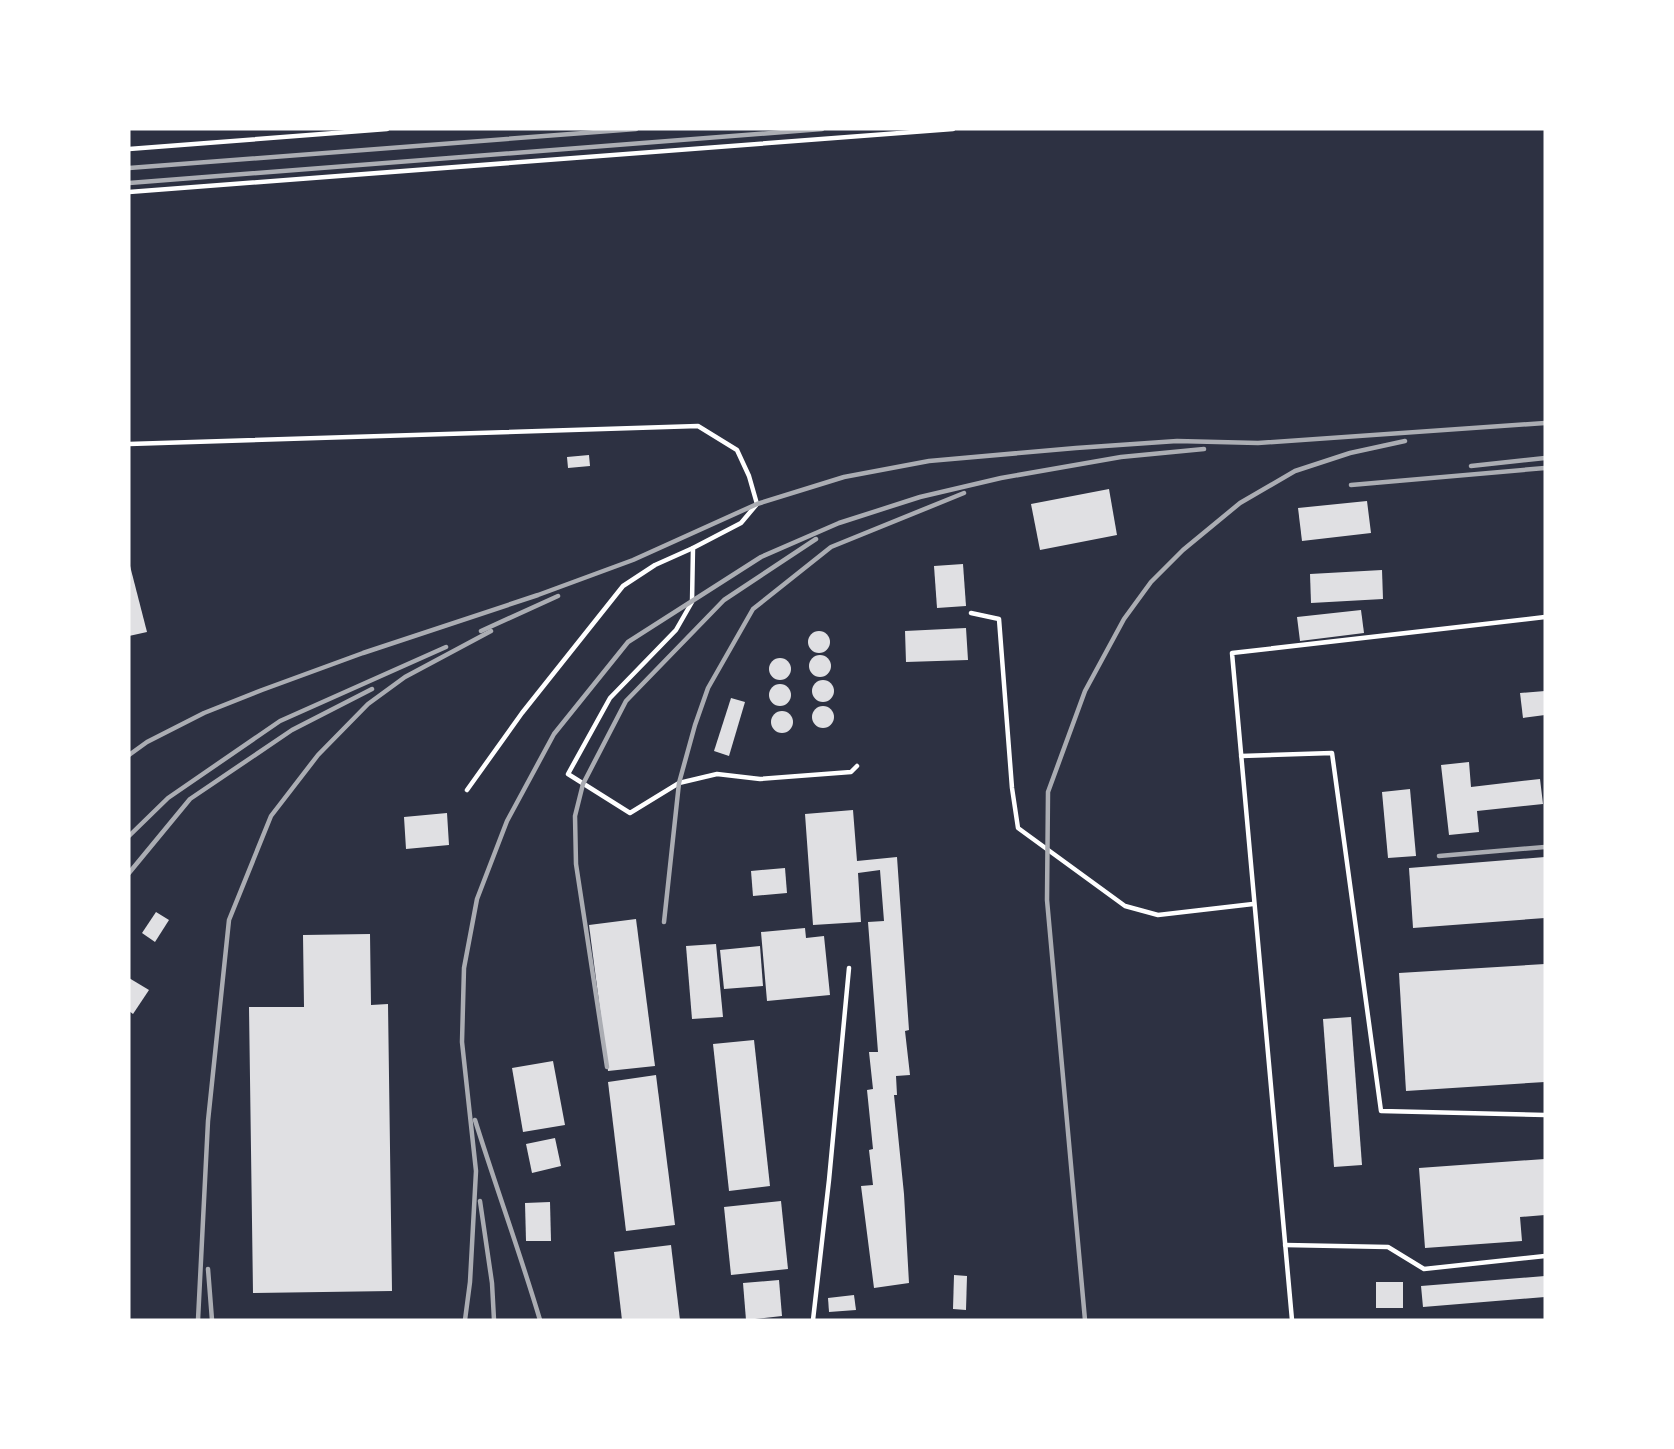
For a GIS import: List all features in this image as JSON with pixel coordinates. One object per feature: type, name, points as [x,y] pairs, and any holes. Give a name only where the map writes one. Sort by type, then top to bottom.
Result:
[{"type":"lane","points":[[129,149],[387,129]]},
{"type":"lane","points":[[129,192],[953,129]]},
{"type":"lane","points":[[129,444],[698,426],[737,450],[750,476],[757,504],[741,523],[655,565],[622,586],[522,712],[467,790]]},
{"type":"lane","points":[[693,548],[692,602],[676,630],[610,698],[568,774],[630,813],[679,783],[717,774],[760,779],[851,772],[857,766]]},
{"type":"lane","points":[[971,613],[999,619],[1012,788],[1018,828],[1125,906],[1158,915],[1253,904]]},
{"type":"lane","points":[[1292,1320],[1232,653],[1545,617]]},
{"type":"lane","points":[[1241,756],[1332,753],[1381,1111],[1545,1115]]},
{"type":"lane","points":[[813,1320],[849,968]]},
{"type":"lane","points":[[1285,1245],[1388,1247],[1425,1269],[1545,1256]]},
{"type":"building","points":[[589,455],[590,466],[568,468],[567,457]]},
{"type":"building","points":[[1109,489],[1117,535],[1040,550],[1031,504]]},
{"type":"building","points":[[1367,501],[1371,533],[1302,541],[1298,508]]},
{"type":"building","points":[[129,562],[147,632],[129,636]]},
{"type":"building","points":[[963,564],[966,606],[937,608],[934,566]]},
{"type":"building","points":[[1382,570],[1383,599],[1311,603],[1310,574]]},
{"type":"building","points":[[1361,610],[1364,633],[1300,641],[1297,617]]},
{"type":"building","points":[[966,628],[968,660],[906,662],[905,631]]},
{"type":"building","points":[[819,631],[827,634],[830,642],[827,650],[819,653],[811,650],[808,642],[811,634]]},
{"type":"building","points":[[820,655],[828,658],[831,666],[828,674],[820,677],[812,674],[809,666],[812,658]]},
{"type":"building","points":[[780,658],[788,661],[791,669],[788,677],[780,680],[772,677],[769,669],[772,661]]},
{"type":"building","points":[[823,680],[831,683],[834,691],[831,699],[823,702],[815,699],[812,691],[815,683]]},
{"type":"building","points":[[780,684],[788,687],[791,695],[788,703],[780,706],[772,703],[769,695],[772,687]]},
{"type":"building","points":[[1545,691],[1545,715],[1523,718],[1520,693]]},
{"type":"building","points":[[731,698],[745,702],[729,756],[714,751]]},
{"type":"building","points":[[823,706],[831,709],[834,717],[831,725],[823,728],[815,725],[812,717],[815,709]]},
{"type":"building","points":[[782,711],[790,714],[793,722],[790,730],[782,733],[774,730],[771,722],[774,714]]},
{"type":"building","points":[[1469,762],[1471,787],[1540,779],[1543,804],[1477,811],[1479,832],[1449,835],[1441,765]]},
{"type":"building","points":[[1410,789],[1416,856],[1388,858],[1382,792]]},
{"type":"building","points":[[853,810],[857,861],[897,857],[909,1030],[905,1031],[910,1075],[896,1076],[897,1095],[894,1095],[904,1194],[909,1283],[874,1288],[861,1186],[873,1185],[869,1150],[873,1149],[867,1090],[873,1089],[869,1052],[878,1052],[868,922],[884,921],[880,870],[858,873],[861,922],[813,925],[805,814]]},
{"type":"building","points":[[447,813],[449,845],[406,849],[404,817]]},
{"type":"building","points":[[1545,857],[1545,918],[1413,928],[1409,868]]},
{"type":"building","points":[[785,868],[787,893],[753,896],[751,871]]},
{"type":"building","points":[[156,912],[169,920],[155,942],[142,933]]},
{"type":"building","points":[[636,919],[655,1066],[608,1071],[589,925]]},
{"type":"building","points":[[805,928],[806,938],[824,936],[830,995],[767,1001],[761,932]]},
{"type":"building","points":[[370,934],[371,1005],[388,1004],[392,1291],[253,1293],[249,1007],[304,1007],[303,935]]},
{"type":"building","points":[[716,944],[723,1017],[692,1019],[686,946]]},
{"type":"building","points":[[760,946],[763,986],[724,989],[720,950]]},
{"type":"building","points":[[1545,964],[1545,1082],[1406,1091],[1399,973]]},
{"type":"building","points":[[129,978],[149,990],[133,1014],[129,1011]]},
{"type":"building","points":[[1351,1017],[1362,1165],[1334,1167],[1323,1019]]},
{"type":"building","points":[[754,1040],[770,1186],[729,1191],[713,1044]]},
{"type":"building","points":[[553,1061],[565,1125],[523,1132],[512,1068]]},
{"type":"building","points":[[656,1075],[675,1225],[626,1231],[608,1082]]},
{"type":"building","points":[[555,1138],[561,1166],[532,1173],[526,1144]]},
{"type":"building","points":[[1545,1159],[1545,1215],[1520,1217],[1522,1241],[1425,1248],[1419,1168]]},
{"type":"building","points":[[781,1201],[788,1269],[731,1275],[724,1207]]},
{"type":"building","points":[[550,1202],[551,1241],[526,1241],[525,1203]]},
{"type":"building","points":[[671,1245],[680,1320],[622,1320],[614,1252]]},
{"type":"building","points":[[954,1275],[967,1276],[966,1310],[953,1309]]},
{"type":"building","points":[[1545,1276],[1545,1297],[1423,1307],[1421,1286]]},
{"type":"building","points":[[779,1280],[782,1316],[746,1320],[743,1283]]},
{"type":"building","points":[[1376,1282],[1403,1282],[1403,1308],[1376,1308]]},
{"type":"building","points":[[854,1295],[856,1310],[829,1312],[828,1298]]},
{"type":"railway","points":[[129,168],[636,129]]},
{"type":"railway","points":[[129,183],[822,129]]},
{"type":"railway","points":[[129,755],[147,742],[204,713],[262,690],[363,653],[538,595],[633,560],[757,504],[844,477],[929,461],[1076,448],[1177,441],[1258,443],[1545,423]]},
{"type":"railway","points":[[1085,1320],[1047,900],[1048,792],[1085,691],[1124,619],[1151,582],[1183,550],[1240,503],[1295,471],[1350,453],[1405,441]]},
{"type":"railway","points":[[465,1320],[470,1282],[476,1171],[462,1042],[464,968],[477,899],[507,821],[554,734],[628,642],[761,557],[839,523],[920,497],[1001,478],[1121,457],[1204,449]]},
{"type":"railway","points":[[1471,466],[1545,458]]},
{"type":"railway","points":[[1351,485],[1545,468]]},
{"type":"railway","points":[[664,922],[679,783],[695,725],[708,688],[753,609],[831,547],[964,493]]},
{"type":"railway","points":[[607,1067],[576,864],[575,816],[583,784],[626,701],[724,600],[816,539]]},
{"type":"railway","points":[[481,631],[558,596]]},
{"type":"railway","points":[[198,1320],[208,1121],[229,920],[271,816],[318,755],[368,704],[405,677],[491,631]]},
{"type":"railway","points":[[129,836],[168,798],[280,721],[446,647]]},
{"type":"railway","points":[[129,873],[190,799],[292,730],[372,689]]},
{"type":"railway","points":[[1439,856],[1545,847]]},
{"type":"railway","points":[[475,1120],[540,1320]]},
{"type":"railway","points":[[480,1201],[492,1283],[494,1320]]},
{"type":"railway","points":[[208,1269],[212,1320]]}]
